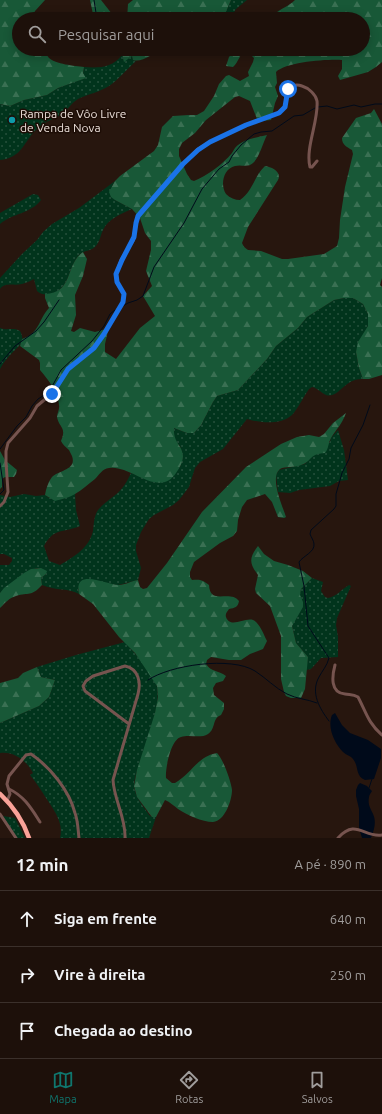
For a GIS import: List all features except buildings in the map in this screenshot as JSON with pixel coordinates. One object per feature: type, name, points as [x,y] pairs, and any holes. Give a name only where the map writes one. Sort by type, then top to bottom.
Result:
[{"type":"highway","points":[[0,794],[7,800],[20,818],[29,838]]},
{"type":"street","points":[[0,506],[4,502],[8,492],[6,451],[8,443],[30,418],[37,406],[55,391],[68,369],[94,348],[104,334],[124,298],[123,291],[117,282],[116,274],[134,237],[137,219],[183,164],[198,150],[210,142],[246,125],[279,113],[285,107],[288,89],[295,85],[308,88],[316,98],[317,105],[311,142],[310,167],[318,161]]},
{"type":"street","points":[[335,665],[332,676],[335,688],[341,694],[353,694],[358,697],[374,728],[382,735]]},
{"type":"street","points":[[125,838],[124,821],[115,794],[113,780],[140,688],[138,677],[128,666],[122,666],[108,672],[94,675],[86,681],[83,686],[85,691],[129,724]]},
{"type":"street","points":[[7,800],[10,796],[7,784],[9,776],[26,755],[31,754],[40,760],[63,789],[76,814],[79,838]]},
{"type":"street","points":[[9,789],[24,798],[40,822]]},
{"type":"street","points":[[0,814],[14,838]]},
{"type":"street","points":[[338,838],[346,831],[353,829],[369,835],[382,835]]},
{"type":"green space","points":[[0,0],[45,0],[34,12],[12,12],[12,56],[48,56],[56,62],[84,67],[83,73],[86,78],[58,88],[47,95],[24,100],[10,106],[0,104]]},
{"type":"green space","points":[[90,0],[101,0],[110,12],[93,12]]},
{"type":"green space","points":[[133,0],[231,0],[226,12],[127,12],[128,4]]},
{"type":"green space","points":[[231,0],[247,0],[234,12],[226,12]]},
{"type":"green space","points":[[295,0],[382,0],[382,62],[368,72],[340,80],[338,76],[342,69],[342,60],[307,62],[281,69],[276,72],[277,83],[275,87],[278,96],[271,120],[260,121],[257,119],[250,101],[239,96],[235,97],[206,120],[195,133],[182,143],[179,149],[179,156],[187,174],[191,180],[194,181],[209,173],[219,165],[238,145],[250,139],[267,135],[255,161],[249,165],[231,168],[225,174],[223,182],[226,194],[236,200],[240,200],[251,188],[258,174],[265,166],[271,167],[279,175],[278,180],[248,227],[242,244],[248,250],[261,251],[282,259],[324,254],[337,246],[345,187],[353,154],[352,150],[344,144],[342,138],[356,118],[371,113],[374,109],[382,124],[382,278],[380,285],[382,287],[382,375],[369,379],[363,379],[359,368],[356,352],[358,342],[368,326],[368,314],[363,304],[353,298],[334,300],[307,317],[298,328],[276,346],[267,359],[238,390],[217,396],[201,425],[194,433],[187,433],[174,428],[175,437],[181,449],[183,458],[178,470],[169,480],[161,483],[153,482],[117,468],[109,468],[103,471],[80,491],[55,501],[45,495],[47,486],[52,477],[70,467],[73,461],[72,456],[61,441],[63,430],[57,417],[59,406],[57,395],[47,378],[40,370],[39,360],[20,346],[22,339],[36,330],[49,308],[45,294],[61,289],[77,257],[83,252],[87,259],[83,276],[75,295],[76,315],[71,331],[74,332],[80,328],[95,332],[106,329],[108,331],[105,352],[116,359],[140,328],[155,316],[143,296],[152,286],[146,271],[151,250],[151,241],[145,233],[140,218],[132,209],[111,197],[109,192],[115,181],[120,176],[154,151],[158,145],[162,127],[173,116],[197,115],[204,111],[214,96],[219,84],[226,76],[229,75],[240,81],[249,76],[248,72],[254,58],[252,56],[370,56],[370,12],[278,12]]},
{"type":"green space","points":[[122,56],[124,61],[132,56],[133,60],[136,61],[112,84],[82,97],[71,104],[62,114],[38,128],[14,156],[8,159],[0,160],[0,104],[10,106],[24,100],[47,95],[58,88],[85,78],[83,73],[84,67],[110,65]]},
{"type":"green space","points":[[122,56],[132,56],[124,62]]},
{"type":"green space","points":[[132,56],[150,56],[137,61],[133,60]]},
{"type":"green space","points":[[241,56],[233,67],[226,66],[229,57]]},
{"type":"green space","points":[[115,181],[112,186],[115,200],[132,209],[112,219],[102,232],[95,247],[79,255],[62,287],[51,294],[45,295],[37,291],[34,279],[19,285],[7,285],[0,289],[0,278],[43,232],[52,224],[79,208]]},
{"type":"green space","points":[[33,194],[38,195],[41,200],[37,204],[27,211],[0,224],[0,213]]},
{"type":"green space","points":[[353,298],[363,304],[368,314],[368,326],[356,352],[363,379],[351,382],[335,394],[331,395],[326,395],[312,387],[309,389],[292,415],[282,420],[276,422],[264,422],[247,419],[223,449],[200,462],[195,468],[189,487],[179,500],[149,519],[141,532],[136,545],[136,551],[141,568],[138,580],[118,585],[81,583],[78,589],[79,594],[42,585],[41,578],[46,574],[41,568],[36,568],[0,593],[0,565],[9,565],[12,558],[4,554],[0,554],[0,495],[10,497],[24,494],[36,496],[45,495],[49,498],[68,497],[75,493],[76,510],[80,526],[56,533],[44,546],[49,561],[60,565],[76,555],[85,547],[91,537],[98,510],[119,491],[126,483],[131,473],[152,481],[180,467],[183,457],[180,446],[175,441],[173,435],[174,428],[187,433],[194,433],[201,425],[217,396],[238,390],[267,359],[276,346],[298,328],[307,317],[334,300]]},
{"type":"green space","points":[[0,328],[15,329],[20,331],[22,341],[0,369]]},
{"type":"green space","points":[[346,413],[341,424],[331,438],[325,453],[313,456],[307,462],[299,466],[282,468],[277,473],[276,485],[286,517],[278,517],[272,502],[265,494],[247,500],[242,507],[238,520],[237,531],[233,536],[220,543],[194,562],[190,572],[190,577],[192,580],[201,580],[207,583],[213,595],[231,596],[239,601],[235,608],[229,609],[227,612],[226,616],[228,620],[231,622],[246,620],[255,621],[267,641],[263,649],[250,654],[241,660],[211,657],[207,660],[206,664],[208,667],[226,676],[223,681],[216,683],[213,688],[214,695],[224,703],[224,709],[221,715],[216,719],[208,734],[202,736],[184,736],[177,739],[172,748],[168,762],[166,778],[172,783],[175,783],[200,761],[217,753],[222,760],[232,790],[231,799],[224,814],[217,821],[204,821],[186,814],[165,800],[156,817],[152,817],[137,797],[134,786],[137,770],[155,713],[158,697],[157,686],[135,653],[119,637],[93,604],[79,594],[79,586],[81,581],[93,579],[119,585],[138,580],[140,587],[143,589],[147,588],[167,563],[202,512],[246,467],[281,444],[297,437],[309,435],[319,437]]},
{"type":"green space","points":[[338,430],[344,450],[348,480],[339,481],[330,486],[299,490],[290,493],[278,492],[276,475],[279,470],[305,464],[313,455],[330,442],[331,438]]},
{"type":"green space","points":[[0,451],[5,460],[17,470],[14,477],[5,477],[2,479],[2,487],[0,489]]},
{"type":"green space","points":[[258,546],[264,554],[274,561],[303,571],[312,578],[301,589],[300,595],[303,602],[303,607],[292,626],[296,643],[308,657],[305,689],[301,698],[291,698],[286,696],[284,692],[281,679],[281,636],[270,606],[256,593],[255,589],[258,575],[251,560]]},
{"type":"green space","points":[[41,568],[47,571],[41,578],[42,585],[38,589],[30,594],[11,598],[0,608],[0,593],[4,588],[31,569]]},
{"type":"green space","points":[[312,578],[323,582],[321,591],[325,597],[328,598],[336,595],[349,585],[351,586],[337,618],[338,657],[321,658],[311,669],[306,670],[308,657],[296,643],[292,626],[301,589]]},
{"type":"green space","points":[[125,642],[153,677],[157,687],[158,695],[155,714],[136,774],[134,785],[137,797],[142,805],[149,815],[156,817],[149,838],[60,838],[61,827],[58,817],[30,775],[33,773],[20,758],[15,755],[0,753],[0,723],[39,706],[49,697],[55,680],[41,677],[37,667]]},
{"type":"green space","points":[[37,667],[41,677],[55,680],[49,697],[39,706],[0,723],[0,683],[18,678],[23,673]]},
{"type":"green space","points":[[3,816],[15,818],[25,838],[17,838]]},
{"type":"water","points":[[335,713],[342,725],[350,733],[368,740],[381,749],[381,758],[374,779],[365,780],[362,778],[358,773],[353,759],[343,752],[334,740],[330,725],[332,715]]},
{"type":"water","points":[[360,783],[367,786],[372,791],[369,796],[369,802],[375,823],[371,838],[362,838],[359,828],[359,809],[356,790]]},
{"type":"waterway","points":[[94,0],[96,12]]},
{"type":"waterway","points":[[318,107],[327,106],[337,109],[354,105],[361,107],[382,104]]},
{"type":"waterway","points":[[123,306],[143,296],[154,267],[184,223],[202,189],[219,169],[229,162],[241,145],[254,134],[272,131],[294,116],[303,115],[315,108]]},
{"type":"waterway","points":[[0,364],[15,346],[36,331],[59,300]]},
{"type":"waterway","points":[[0,449],[17,426],[26,417],[38,399],[49,392],[61,370],[92,341],[104,326],[110,314],[115,310]]},
{"type":"waterway","points":[[329,721],[322,711],[316,695],[316,683],[329,658],[308,626],[304,586],[299,562],[311,552],[314,547],[314,542],[310,534],[311,530],[336,506],[336,494],[342,473],[370,405]]},
{"type":"waterway","points":[[0,463],[4,490],[0,494]]},
{"type":"waterway","points":[[148,680],[171,670],[185,667],[216,663],[231,664],[244,666],[255,671],[287,694],[317,703]]},
{"type":"waterway","points":[[369,788],[372,779]]},
{"type":"place","name":"Rampa de Vôo Livre de Venda Nova","points":[[12,120]]},
{"type":"route","points":[[52,394],[68,369],[94,348],[123,302],[124,294],[117,282],[116,274],[134,237],[138,216],[190,156],[204,145],[246,125],[279,113],[285,107],[288,89]]}]
